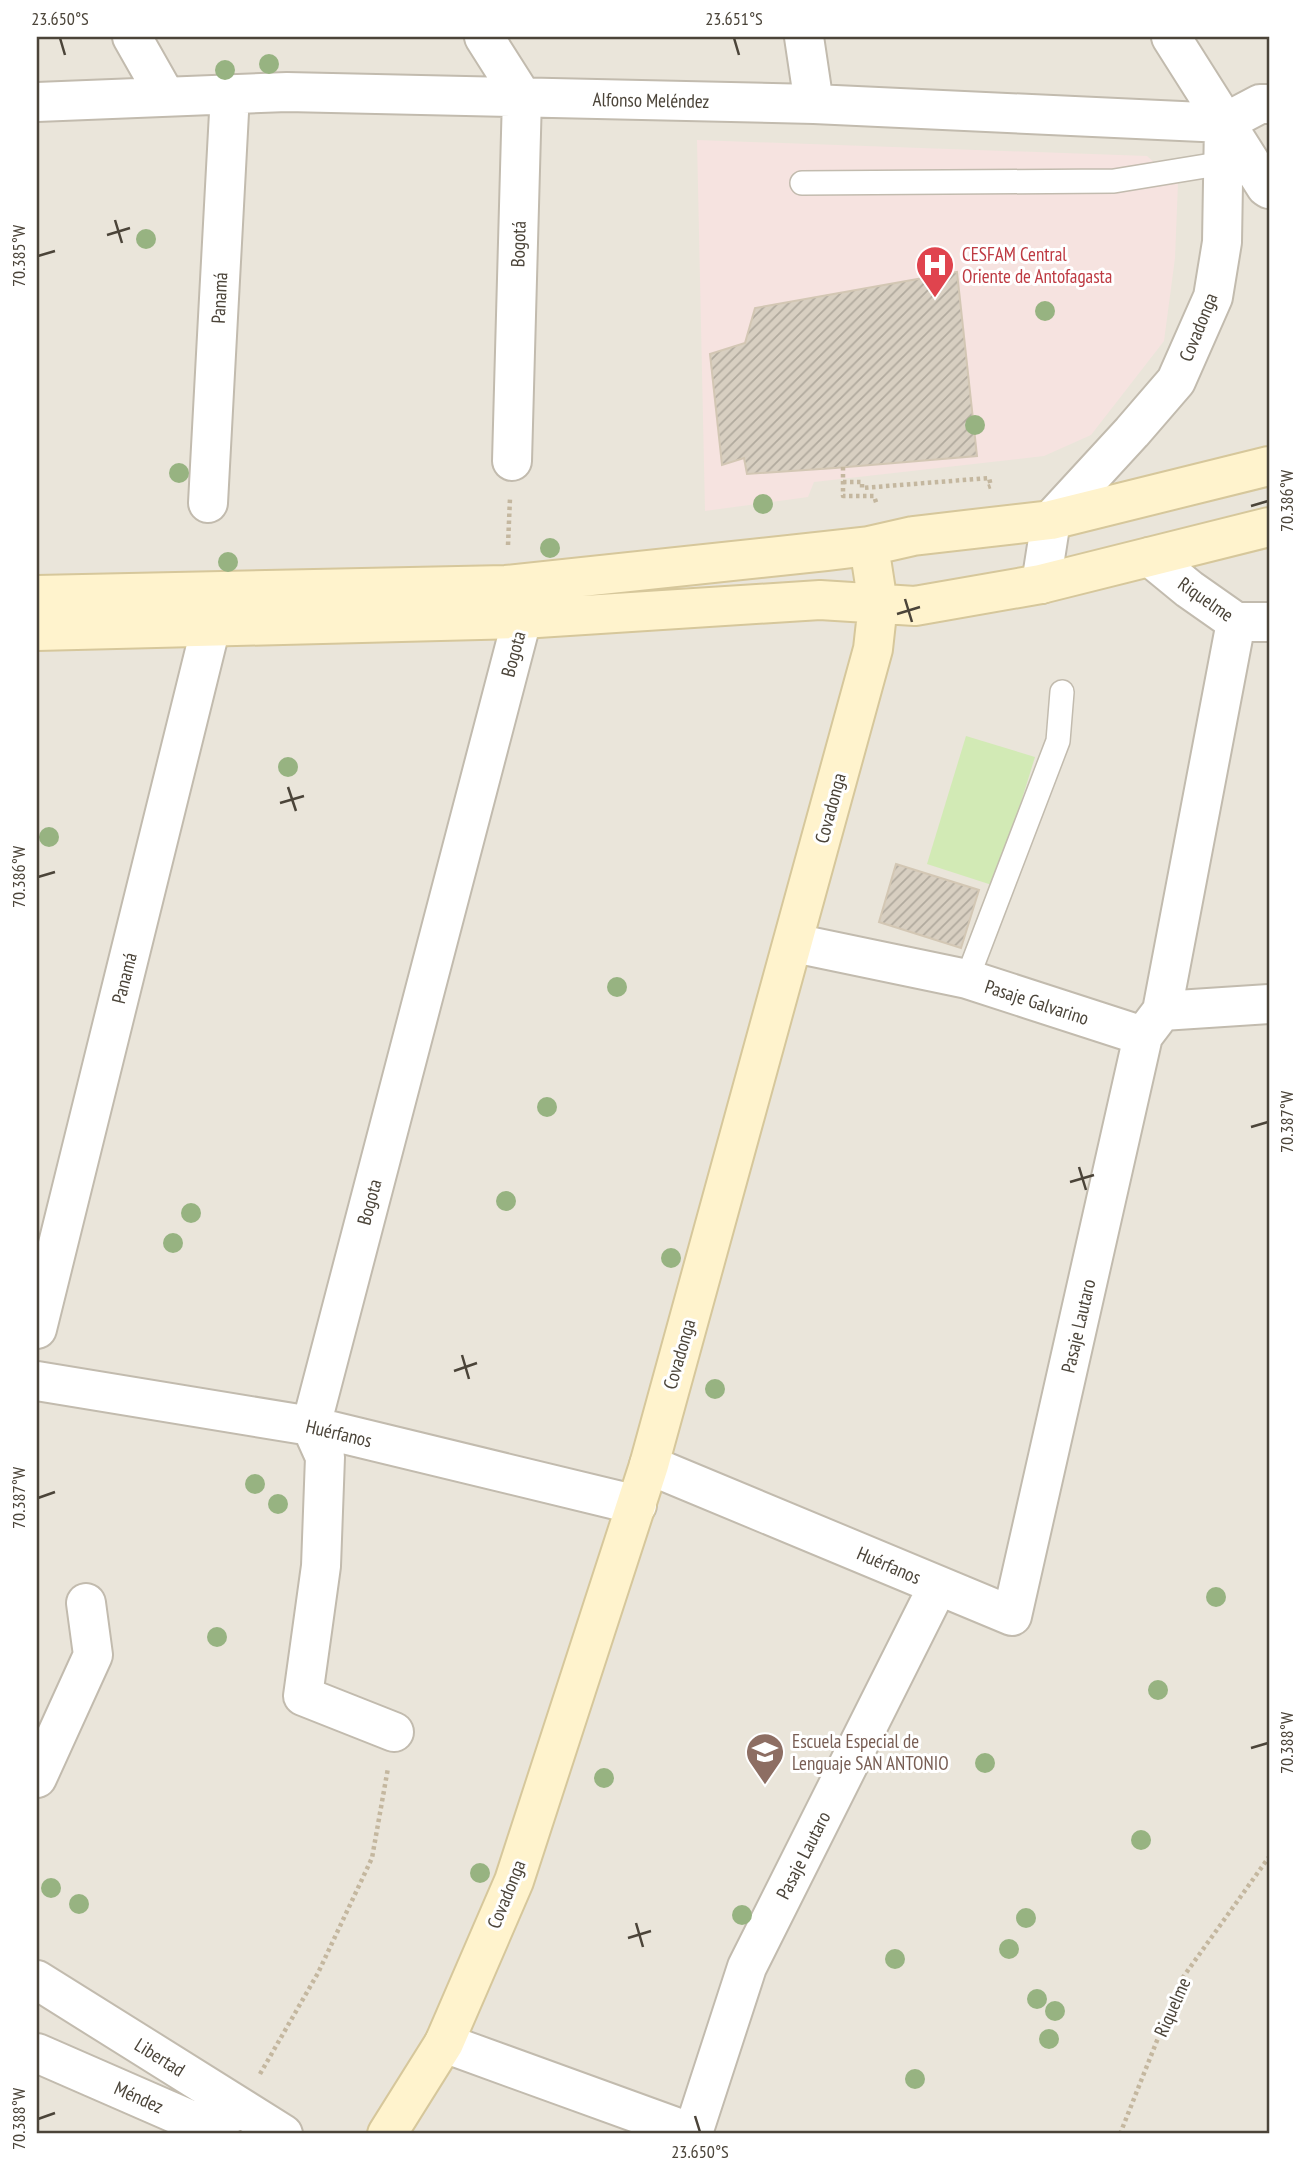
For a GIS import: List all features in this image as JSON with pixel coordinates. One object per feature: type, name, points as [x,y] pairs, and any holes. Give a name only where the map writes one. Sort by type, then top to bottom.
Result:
[{"type":"main road","points":[[37,595],[506,585],[869,546],[913,536],[1051,520],[1269,466]]},
{"type":"main road","points":[[37,631],[522,619],[820,600],[915,606],[1041,584],[1269,527]]},
{"type":"main road","name":"Covadonga","points":[[387,2134],[444,2043],[514,1881],[649,1465],[873,649],[878,604],[869,546]]},
{"type":"street","points":[[132,37],[166,97]]},
{"type":"street","points":[[484,37],[522,97]]},
{"type":"street","points":[[804,37],[814,104]]},
{"type":"street","points":[[1171,37],[1224,123],[1269,188]]},
{"type":"street","name":"Alfonso Meléndez","points":[[37,102],[287,92],[814,104],[1224,123]]},
{"type":"street","name":"Panamá","points":[[208,502],[230,94]]},
{"type":"street","name":"Bogotá","points":[[512,461],[522,97]]},
{"type":"street","points":[[1224,123],[1266,103]]},
{"type":"street","name":"Covadonga","points":[[1051,520],[1176,380],[1213,297],[1223,242],[1224,123]]},
{"type":"street","points":[[1041,584],[1051,520]]},
{"type":"street","name":"Riquelme","points":[[1150,557],[1189,589],[1253,622]]},
{"type":"street","name":"Bogota","points":[[311,1426],[522,619]]},
{"type":"street","name":"Pasaje Lautaro","points":[[1012,1616],[1152,1024],[1253,622]]},
{"type":"street","name":"Panamá","points":[[37,1329],[211,626]]},
{"type":"street","name":"Pasaje Galvarino","points":[[794,943],[967,979],[1152,1024],[1269,1004]]},
{"type":"street","name":"Huérfanos","points":[[37,1381],[311,1426],[636,1505]]},
{"type":"street","points":[[311,1426],[325,1457],[321,1566],[303,1696],[394,1731]]},
{"type":"street","name":"Huérfanos","points":[[649,1465],[1012,1616]]},
{"type":"street","name":"Pasaje Lautaro","points":[[694,2134],[747,1967],[938,1586]]},
{"type":"street","points":[[37,1778],[93,1655],[86,1603]]},
{"type":"street","name":"Libertad","points":[[37,1980],[283,2134]]},
{"type":"street","points":[[444,2043],[694,2134]]},
{"type":"street","name":"Méndez","points":[[37,2053],[195,2122],[212,2123],[240,2108]]},
{"type":"lane","points":[[802,183],[1114,181],[1224,163]]},
{"type":"lane","points":[[967,979],[1058,741],[1062,692]]},
{"type":"path","points":[[506,585],[512,461]]},
{"type":"path","points":[[843,467],[843,482]]},
{"type":"path","points":[[240,2108],[318,1973],[372,1858],[394,1731]]},
{"type":"path","name":"Riquelme","points":[[1121,2134],[1181,1980],[1269,1857]]},
{"type":"shaded area","points":[[37,37],[1269,37],[1269,2134],[37,2134]]},
{"type":"shaded area","name":"CESFAM Central Oriente de Antofagasta","points":[[697,140],[1147,156],[1178,183],[1175,258],[1164,341],[1091,435],[1044,456],[814,482],[808,497],[705,511]]},
{"type":"green space","points":[[966,736],[1035,757],[995,886],[927,864]]},
{"type":"building","points":[[957,272],[977,456],[747,474],[744,458],[722,465],[710,354],[745,343],[755,308]]},
{"type":"building","points":[[896,864],[979,890],[961,948],[879,922]]},
{"type":"place","name":"CESFAM Central Oriente de Antofagasta","points":[[935,299]]},
{"type":"place","name":"Escuela Especial de Lenguaje SAN ANTONIO","points":[[765,1786]]}]
